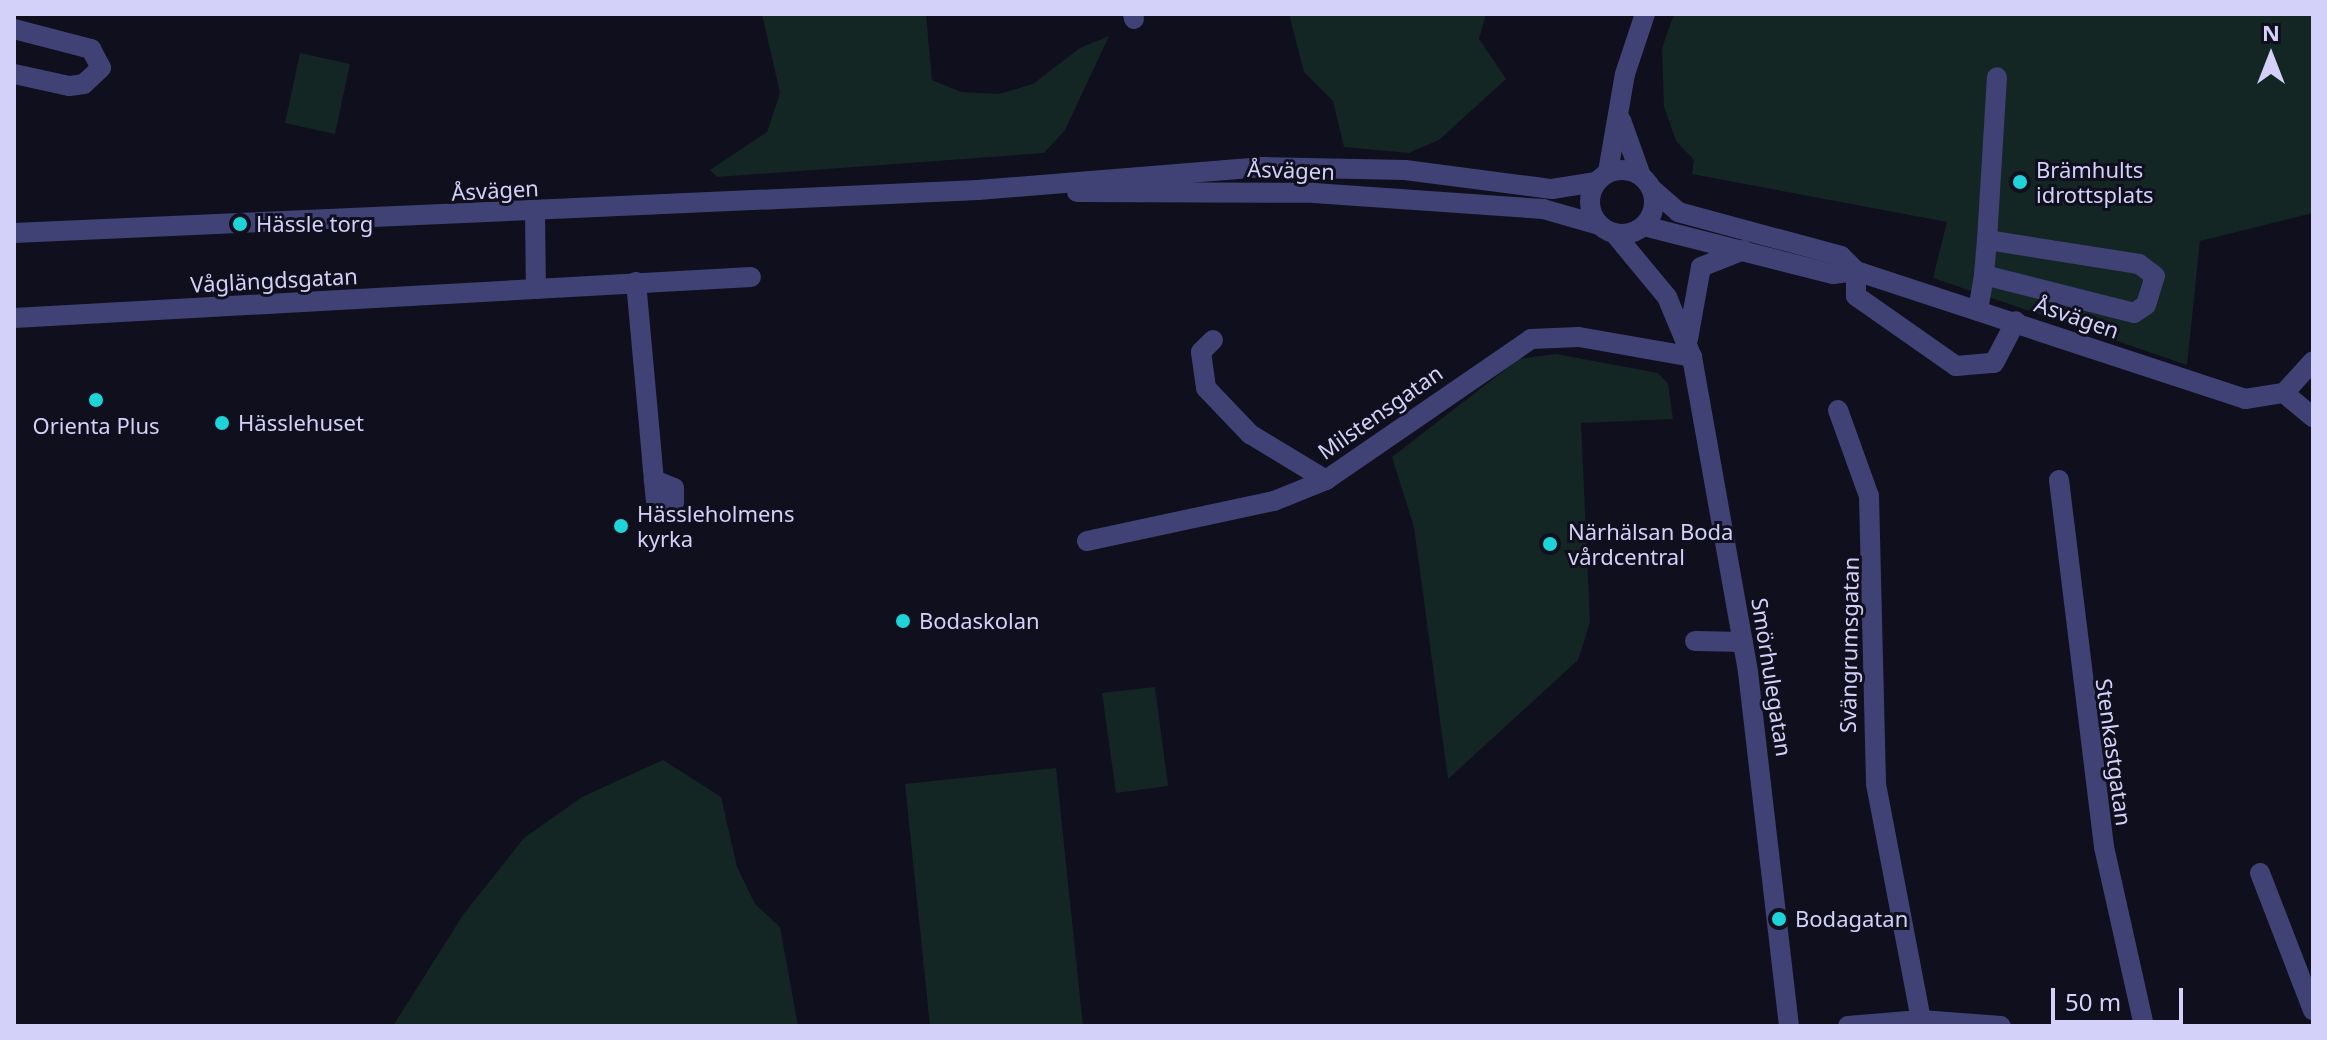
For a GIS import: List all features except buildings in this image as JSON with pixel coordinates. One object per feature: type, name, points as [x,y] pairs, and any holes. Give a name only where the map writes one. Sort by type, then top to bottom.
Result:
[{"type":"street","points":[[1643,226],[1607,229],[1589,202],[1602,177],[1645,14]]},
{"type":"street","points":[[14,29],[91,49],[101,68],[84,84],[69,86],[14,74]]},
{"type":"street","points":[[1978,310],[1987,240],[1997,77]]},
{"type":"street","points":[[1620,116],[1646,183]]},
{"type":"street","name":"Åsvägen","points":[[14,233],[978,190],[1276,167],[1405,170],[1552,189],[1602,177],[1646,183],[1678,212],[1841,256],[1856,271]]},
{"type":"street","name":"Smörhulegatan","points":[[1645,268],[1643,226],[1646,183]]},
{"type":"street","name":"Åsvägen","points":[[978,190],[1314,193],[1543,209],[1607,229]]},
{"type":"street","points":[[535,212],[536,289]]},
{"type":"street","name":"Åsvägen","points":[[1643,226],[1749,249],[1833,274],[1856,271],[2016,321],[2245,399],[2284,393]]},
{"type":"street","name":"Smörhulegatan","points":[[1607,229],[1645,268],[1690,348]]},
{"type":"street","points":[[1984,275],[2134,313],[2146,305],[2155,276],[2139,264],[1987,240]]},
{"type":"street","name":"Smörhulegatan","points":[[1749,249],[1701,267],[1690,348],[1743,642],[1789,1026]]},
{"type":"street","points":[[1856,271],[1856,296],[1956,366],[1994,363],[2016,321]]},
{"type":"street","name":"Våglängdsgatan","points":[[14,318],[751,277]]},
{"type":"street","points":[[636,282],[654,480]]},
{"type":"street","name":"Milstensgatan","points":[[1087,541],[1274,501],[1326,480],[1531,339],[1579,337],[1690,348]]},
{"type":"street","points":[[1213,340],[1201,352],[1206,388],[1250,434],[1326,480]]},
{"type":"street","points":[[2313,361],[2284,393],[2313,417]]},
{"type":"street","name":"Svängrumsgatan","points":[[1838,410],[1869,496],[1876,784],[1921,1023]]},
{"type":"street","name":"Stenkastgatan","points":[[2059,480],[2104,847],[2144,1026]]},
{"type":"street","points":[[1695,641],[1743,642]]},
{"type":"street","points":[[2260,873],[2313,1010]]},
{"type":"street","points":[[1848,1026],[1921,1023],[2001,1026]]},
{"type":"green space","points":[[762,14],[926,14],[932,80],[961,92],[999,94],[1033,84],[1080,48],[1109,36],[1065,130],[1044,153],[717,177],[710,170],[767,132],[780,93]]},
{"type":"green space","points":[[1289,14],[1486,14],[1479,39],[1506,79],[1439,140],[1409,153],[1344,147],[1333,101],[1304,72]]},
{"type":"green space","name":"Brämhults idrottsplats","points":[[1674,14],[2313,14],[2313,213],[2200,241],[2187,365],[1933,278],[1947,222],[1692,174],[1694,160],[1676,141],[1664,106],[1662,48]]},
{"type":"green space","points":[[300,53],[350,64],[335,134],[285,123]]},
{"type":"green space","points":[[1556,354],[1658,373],[1668,384],[1673,419],[1581,423],[1590,622],[1578,660],[1448,779],[1414,527],[1392,457],[1519,359]]},
{"type":"green space","points":[[1155,687],[1168,786],[1116,793],[1102,693]]},
{"type":"green space","points":[[663,760],[721,797],[737,867],[755,904],[780,927],[798,1026],[393,1026],[463,915],[524,838],[582,797]]},
{"type":"green space","points":[[1056,768],[1083,1026],[930,1026],[905,784]]},
{"type":"place","name":"Brämhults idrottsplats","points":[[2020,182]]},
{"type":"place","name":"Hässle torg","points":[[240,224]]},
{"type":"place","name":"Orienta Plus","points":[[96,400]]},
{"type":"place","name":"Hässlehuset","points":[[222,423]]},
{"type":"place","name":"Hässleholmens kyrka","points":[[621,526]]},
{"type":"place","name":"Närhälsan Boda vårdcentral","points":[[1550,544]]},
{"type":"place","name":"Bodaskolan","points":[[903,621]]},
{"type":"place","name":"Bodagatan","points":[[1779,919]]}]
